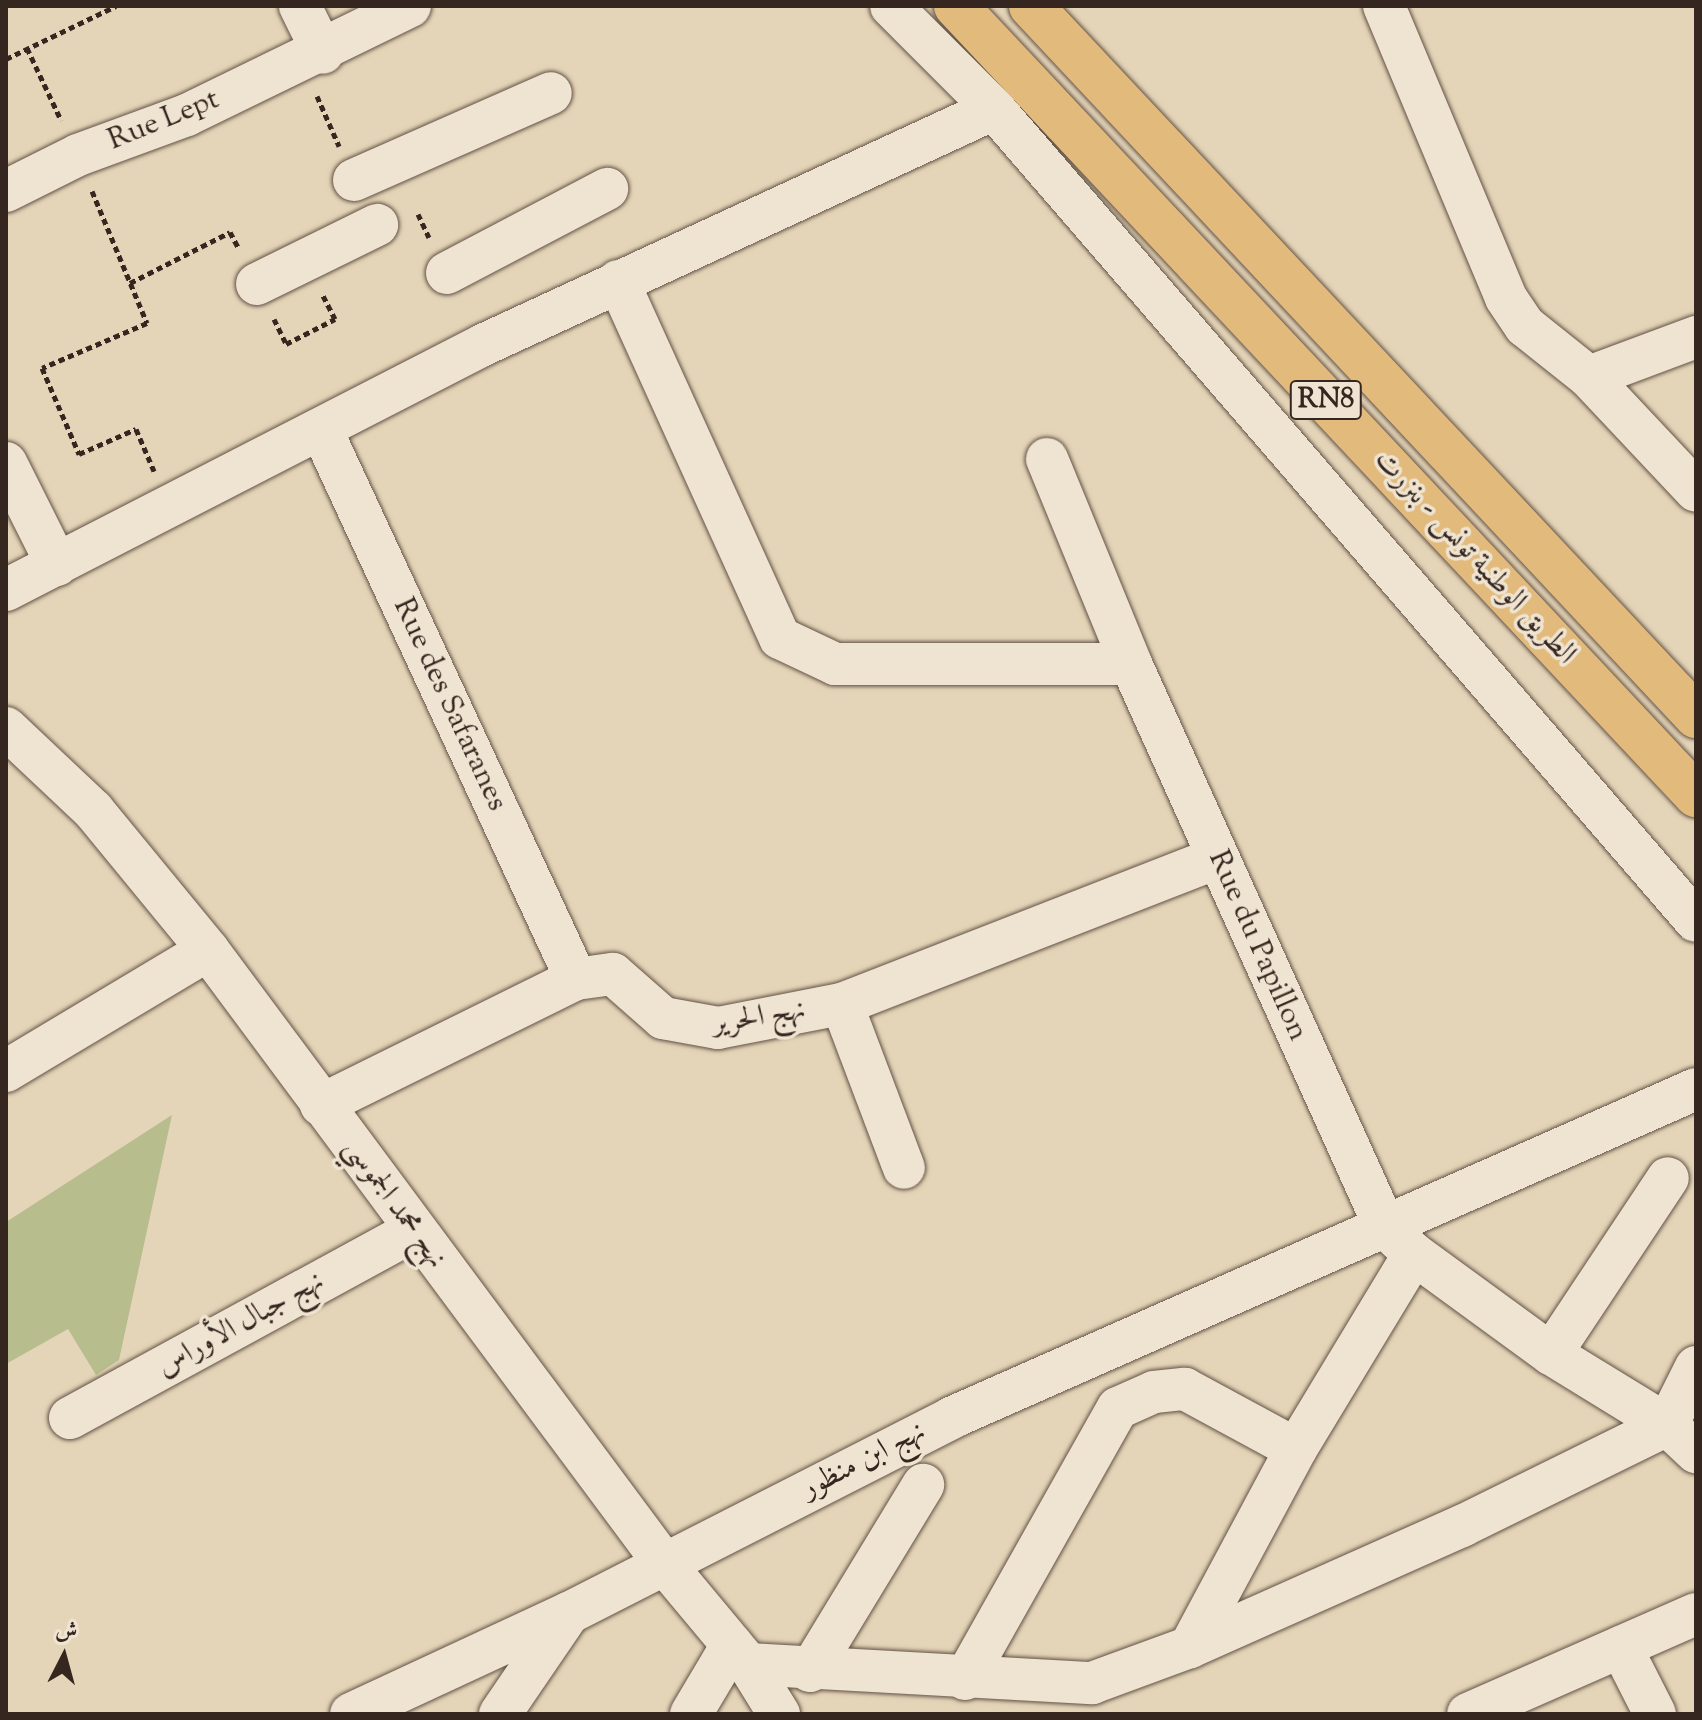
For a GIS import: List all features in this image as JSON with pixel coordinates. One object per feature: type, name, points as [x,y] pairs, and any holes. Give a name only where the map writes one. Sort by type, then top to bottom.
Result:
[{"type":"highway","name":"الطريق الوطنية تونس - بنزرت","points":[[956,6],[1696,795]]},
{"type":"highway","name":"الطريق الوطنية تونس - بنزرت","points":[[1031,6],[1696,716]]},
{"type":"highway","name":"RN8","points":[[1386,388],[1503,484],[1696,681]]},
{"type":"highway","name":"RN8","points":[[1658,641],[1696,674]]},
{"type":"street","points":[[300,6],[323,53]]},
{"type":"street","name":"Rue Lept","points":[[6,191],[78,155],[187,115],[323,53],[410,6]]},
{"type":"street","points":[[891,6],[994,109],[1696,921]]},
{"type":"street","points":[[1384,6],[1506,298],[1525,326],[1589,377],[1696,491]]},
{"type":"street","points":[[354,180],[551,93]]},
{"type":"street","points":[[6,590],[171,510],[618,281],[994,109]]},
{"type":"street","points":[[447,273],[607,189]]},
{"type":"street","points":[[257,284],[377,225]]},
{"type":"street","points":[[618,281],[780,638],[835,664],[1131,664]]},
{"type":"street","points":[[1589,377],[1696,337]]},
{"type":"street","name":"Rue des Safaranes","points":[[322,431],[576,979]]},
{"type":"street","name":"Rue du Papillon","points":[[1047,459],[1131,664],[1217,858],[1400,1240]]},
{"type":"street","points":[[6,463],[57,565]]},
{"type":"street","name":"نهج محمد الجموسي","points":[[6,728],[93,810],[208,950],[413,1231],[663,1562],[756,1679]]},
{"type":"street","name":"نهج الحرير","points":[[321,1105],[576,979],[613,974],[663,1018],[691,1027],[718,1028],[842,1004],[1217,858]]},
{"type":"street","points":[[6,1071],[208,950]]},
{"type":"street","points":[[842,1004],[904,1168]]},
{"type":"street","name":"نهج ابن منظور","points":[[351,1714],[569,1613],[663,1562],[951,1418],[1400,1240],[1696,1089]]},
{"type":"street","points":[[1551,1354],[1668,1178]]},
{"type":"street","name":"نهج جبال الأوراس","points":[[70,1418],[413,1231]]},
{"type":"street","points":[[1190,1647],[1296,1449],[1400,1240],[1551,1354],[1681,1439]]},
{"type":"street","points":[[1681,1439],[1696,1367]]},
{"type":"street","points":[[965,1679],[1118,1408],[1154,1392],[1185,1389],[1296,1449]]},
{"type":"street","points":[[691,1714],[756,1679],[810,1671],[1092,1683],[1190,1647],[1462,1526],[1681,1439]]},
{"type":"street","points":[[810,1671],[923,1485]]},
{"type":"street","points":[[500,1714],[569,1613]]},
{"type":"street","points":[[1468,1714],[1696,1614]]},
{"type":"street","points":[[1621,1647],[1655,1714]]},
{"type":"path","points":[[6,59],[116,6]]},
{"type":"path","points":[[27,48],[78,155],[147,323],[42,368],[79,454],[136,429],[171,510]]},
{"type":"green space","points":[[172,1115],[119,1360],[96,1375],[68,1329],[6,1364],[6,1222]]}]
